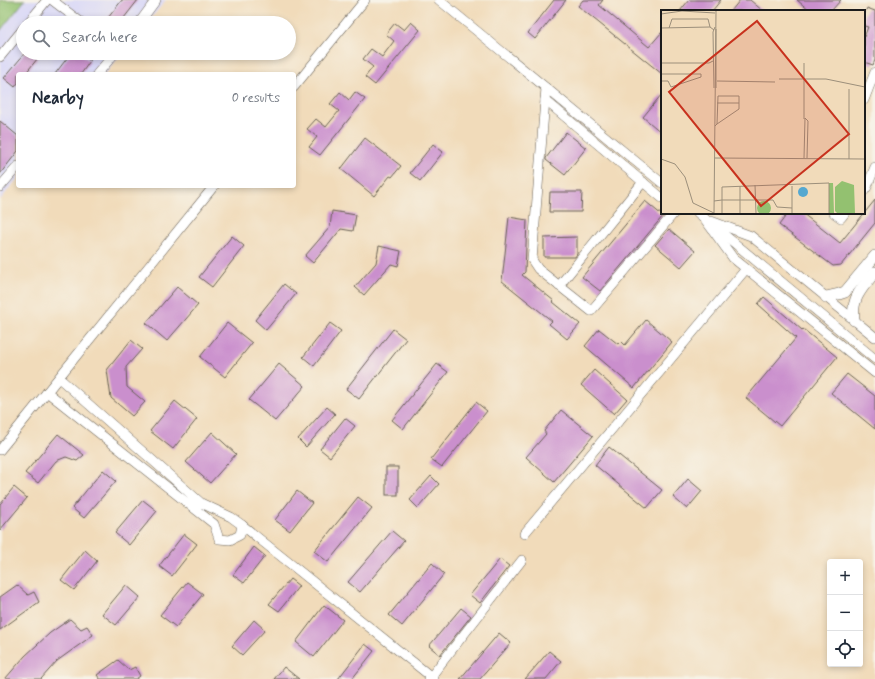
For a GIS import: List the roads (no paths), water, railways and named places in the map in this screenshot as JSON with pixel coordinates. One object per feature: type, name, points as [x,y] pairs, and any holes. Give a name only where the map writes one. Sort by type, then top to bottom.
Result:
[{"type":"main road","points":[[826,297],[845,292],[875,256]]},
{"type":"main road","points":[[854,320],[853,312],[855,299],[875,272]]},
{"type":"street","points":[[34,16],[47,0]]},
{"type":"street","points":[[52,0],[73,16]]},
{"type":"street","points":[[144,16],[156,0]]},
{"type":"street","points":[[296,86],[365,0]]},
{"type":"street","points":[[439,0],[661,182]]},
{"type":"street","points":[[0,57],[16,38]]},
{"type":"street","points":[[99,72],[109,60]]},
{"type":"street","points":[[865,97],[875,72]]},
{"type":"street","points":[[546,88],[532,260],[538,269],[591,311],[673,214]]},
{"type":"street","points":[[545,100],[661,197]]},
{"type":"street","points":[[865,190],[875,167]]},
{"type":"street","points":[[0,187],[16,168]]},
{"type":"street","points":[[559,286],[643,182]]},
{"type":"street","points":[[0,450],[212,188]]},
{"type":"street","points":[[835,214],[841,218],[844,214]]},
{"type":"street","points":[[701,216],[875,359]]},
{"type":"street","points":[[701,216],[733,258],[875,373]]},
{"type":"street","points":[[701,216],[751,236],[875,337]]},
{"type":"street","points":[[524,534],[746,269]]},
{"type":"street","points":[[58,378],[201,503],[231,517],[242,525],[431,678],[522,560]]},
{"type":"street","points":[[47,392],[214,524],[219,539],[230,540],[240,535],[242,525]]}]
